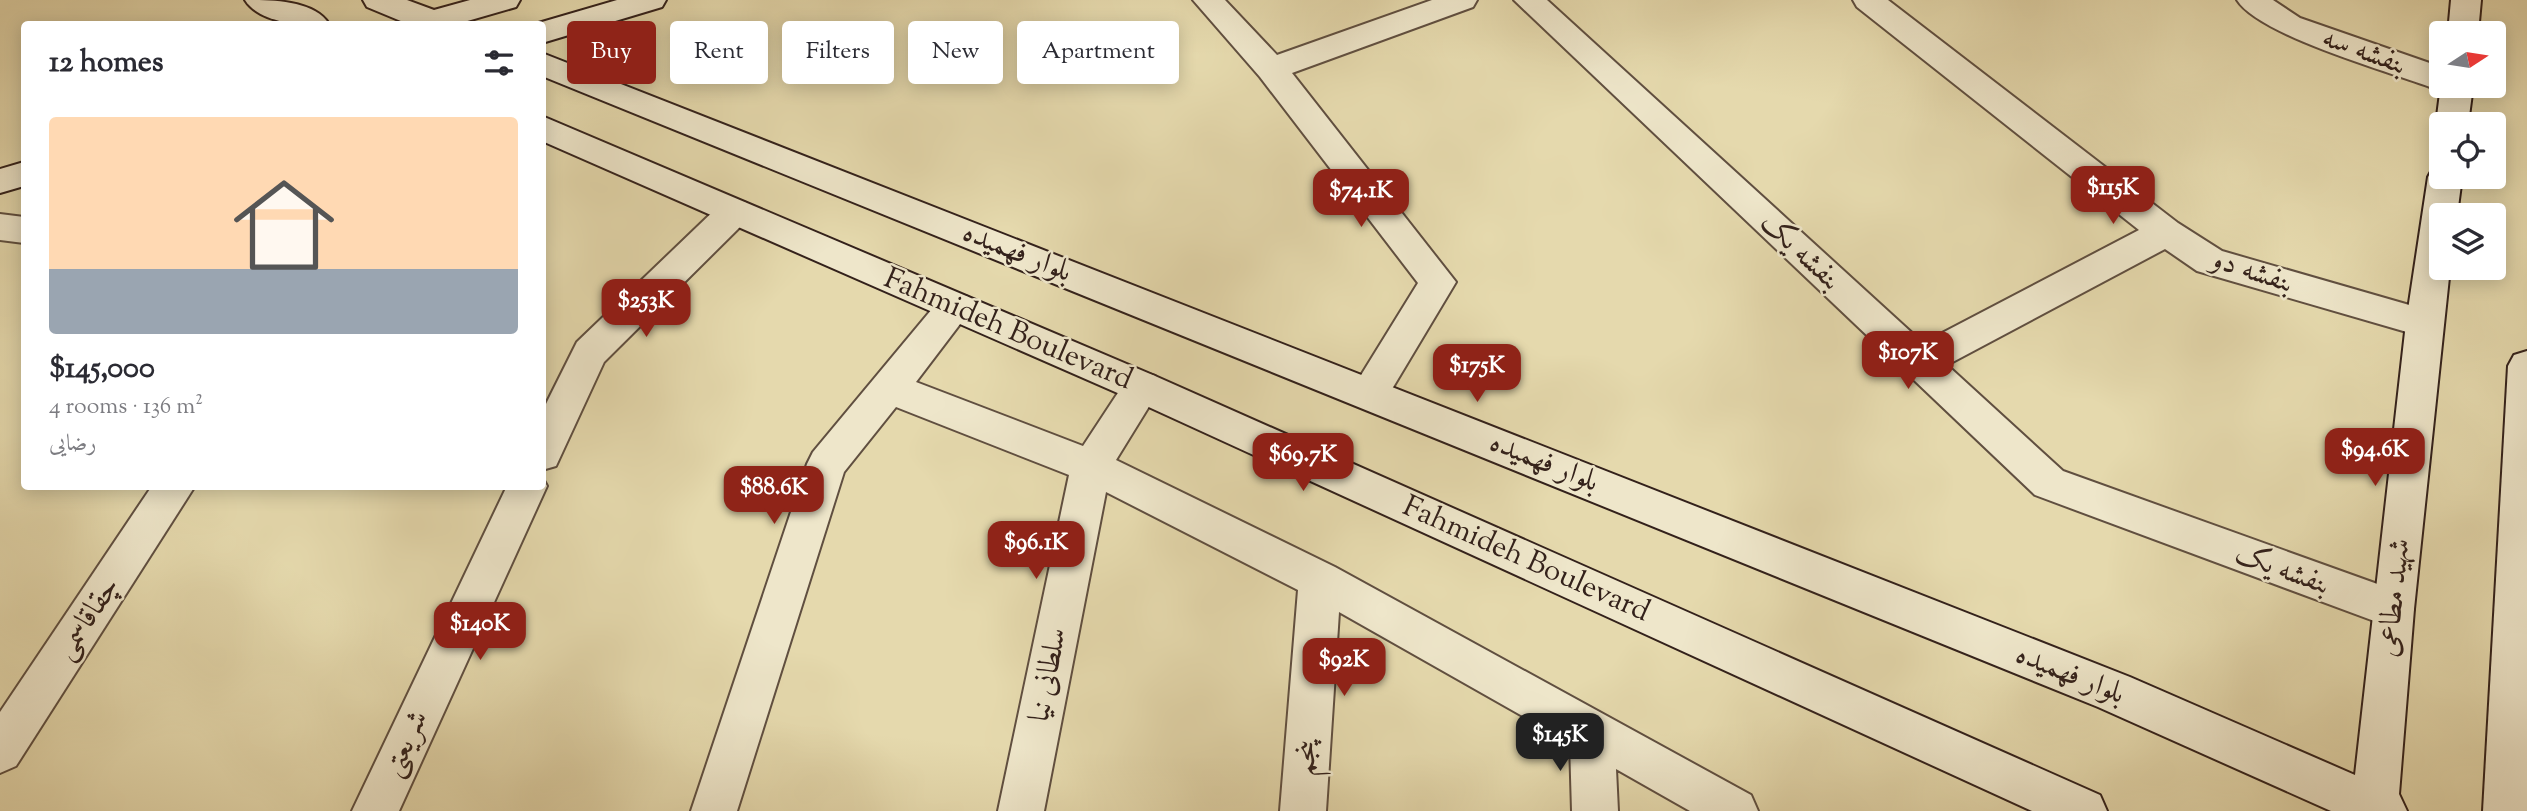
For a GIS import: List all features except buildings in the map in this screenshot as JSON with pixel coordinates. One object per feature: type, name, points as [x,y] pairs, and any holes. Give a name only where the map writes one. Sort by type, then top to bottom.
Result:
[{"type":"street","points":[[260,0],[307,21]]},
{"type":"street","points":[[378,0],[424,21]]},
{"type":"street","points":[[440,21],[505,0]]},
{"type":"street","points":[[546,32],[651,0]]},
{"type":"street","points":[[1208,0],[1271,69],[1438,282],[1368,393]]},
{"type":"street","points":[[1271,69],[1462,0]]},
{"type":"street","name":"بنفشه یک","points":[[1529,0],[2049,483],[2393,609]]},
{"type":"street","name":"بنفشه دو","points":[[1868,0],[2166,232],[2210,261],[2424,323]]},
{"type":"street","name":"بنفشه سه","points":[[2252,0],[2289,25],[2429,75]]},
{"type":"street","points":[[2464,21],[2466,0]]},
{"type":"street","name":"بلوار فهمیده","points":[[547,71],[1368,393],[2114,692],[2378,810]]},
{"type":"street","name":"Fahmideh Boulevard","points":[[546,129],[1142,387],[2072,806]]},
{"type":"street","points":[[0,181],[21,175]]},
{"type":"street","name":"شهید مطاعی","points":[[2378,810],[2393,609],[2424,323],[2443,189]]},
{"type":"street","points":[[546,446],[590,353],[734,212]]},
{"type":"street","points":[[0,227],[21,230]]},
{"type":"street","points":[[1920,362],[2166,232]]},
{"type":"street","points":[[714,811],[827,464],[956,307]]},
{"type":"street","points":[[2506,811],[2527,366]]},
{"type":"street","name":"سلطانی نیا","points":[[1021,811],[1091,466],[1142,387]]},
{"type":"street","points":[[889,388],[1091,466],[1320,580],[1735,811]]},
{"type":"street","name":"چقاقاسمی","points":[[0,751],[172,490]]},
{"type":"street","name":"شریعتی","points":[[374,811],[525,490]]},
{"type":"street","name":"پنجم","points":[[1303,811],[1320,580]]},
{"type":"street","points":[[1592,732],[1595,811]]}]
